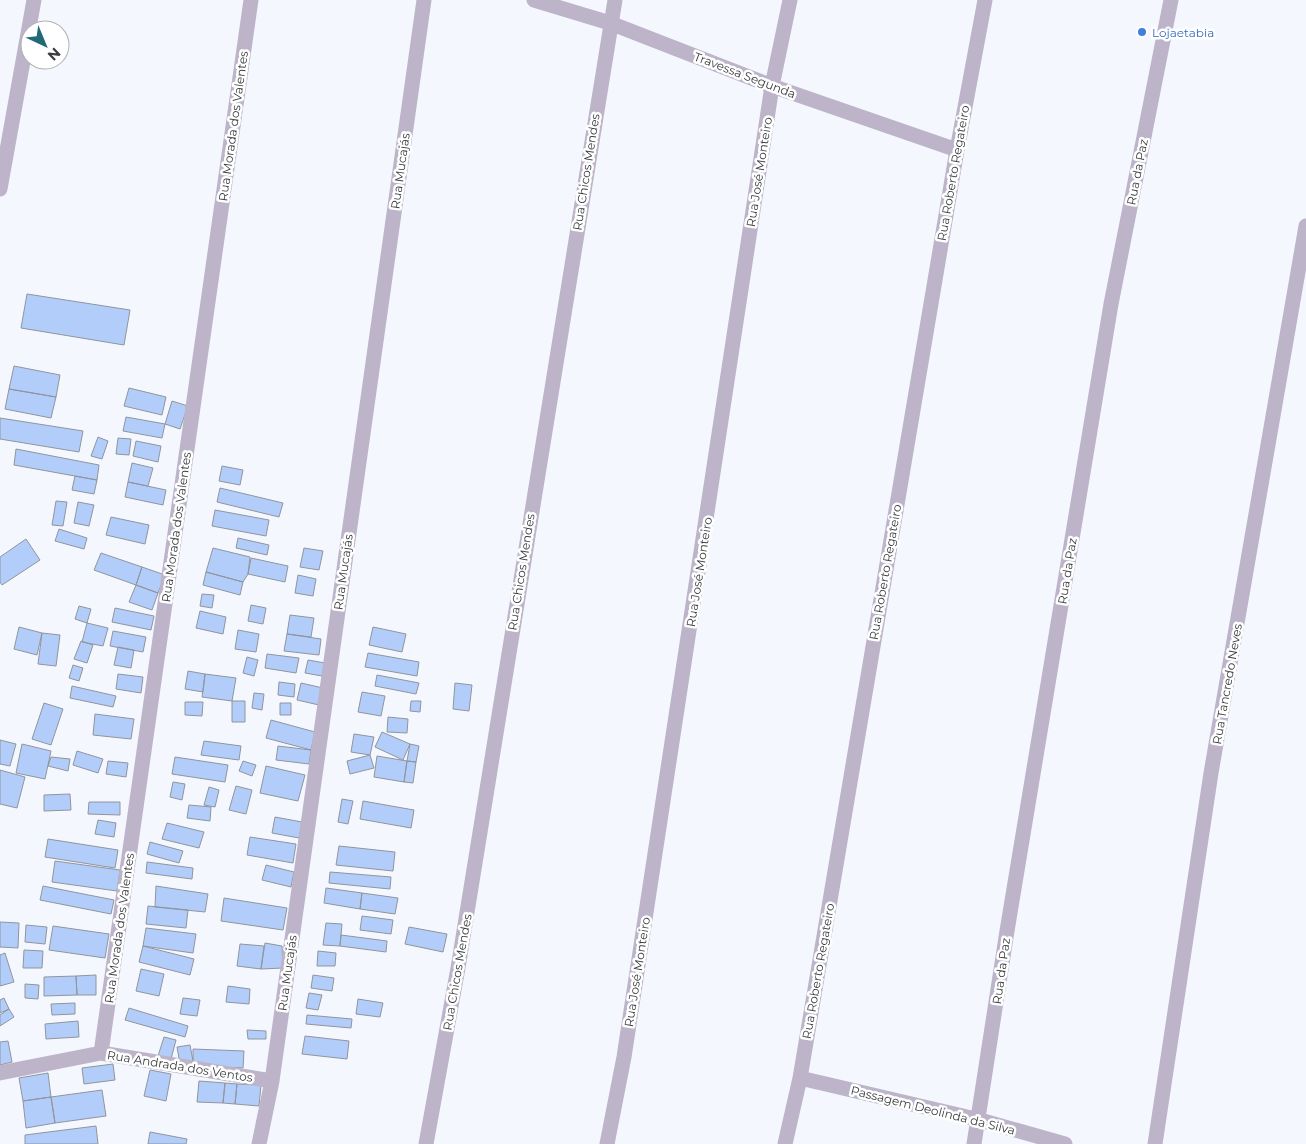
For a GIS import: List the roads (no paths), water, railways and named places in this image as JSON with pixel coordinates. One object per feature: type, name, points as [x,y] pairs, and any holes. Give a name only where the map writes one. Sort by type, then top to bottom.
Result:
[{"type":"street","points":[[0,189],[34,0]]},
{"type":"street","name":"Rua Morada dos Valentes","points":[[101,1053],[251,0]]},
{"type":"street","name":"Rua Mucajás","points":[[259,1144],[272,1081],[424,0]]},
{"type":"street","name":"Travessa Segunda","points":[[534,0],[610,23],[772,86],[956,150]]},
{"type":"street","name":"Rua Chicos Mendes","points":[[426,1144],[458,968],[615,0]]},
{"type":"street","name":"Rua José Monteiro","points":[[607,1144],[624,1057],[772,86],[790,0]]},
{"type":"street","name":"Rua Roberto Regateiro","points":[[785,1144],[800,1078],[956,150],[985,0]]},
{"type":"street","name":"Rua da Paz","points":[[974,1144],[980,1120],[1010,911],[1111,304],[1171,0]]},
{"type":"street","name":"Rua Tancredo Neves","points":[[1154,1144],[1213,763],[1306,226]]},
{"type":"street","name":"Rua Andrada dos Ventos","points":[[0,1073],[101,1053],[272,1081]]},
{"type":"street","name":"Passagem Deolinda da Silva","points":[[800,1078],[980,1120],[1066,1144]]},
{"type":"place","name":"Lojaetabia","points":[[1142,32]]}]
